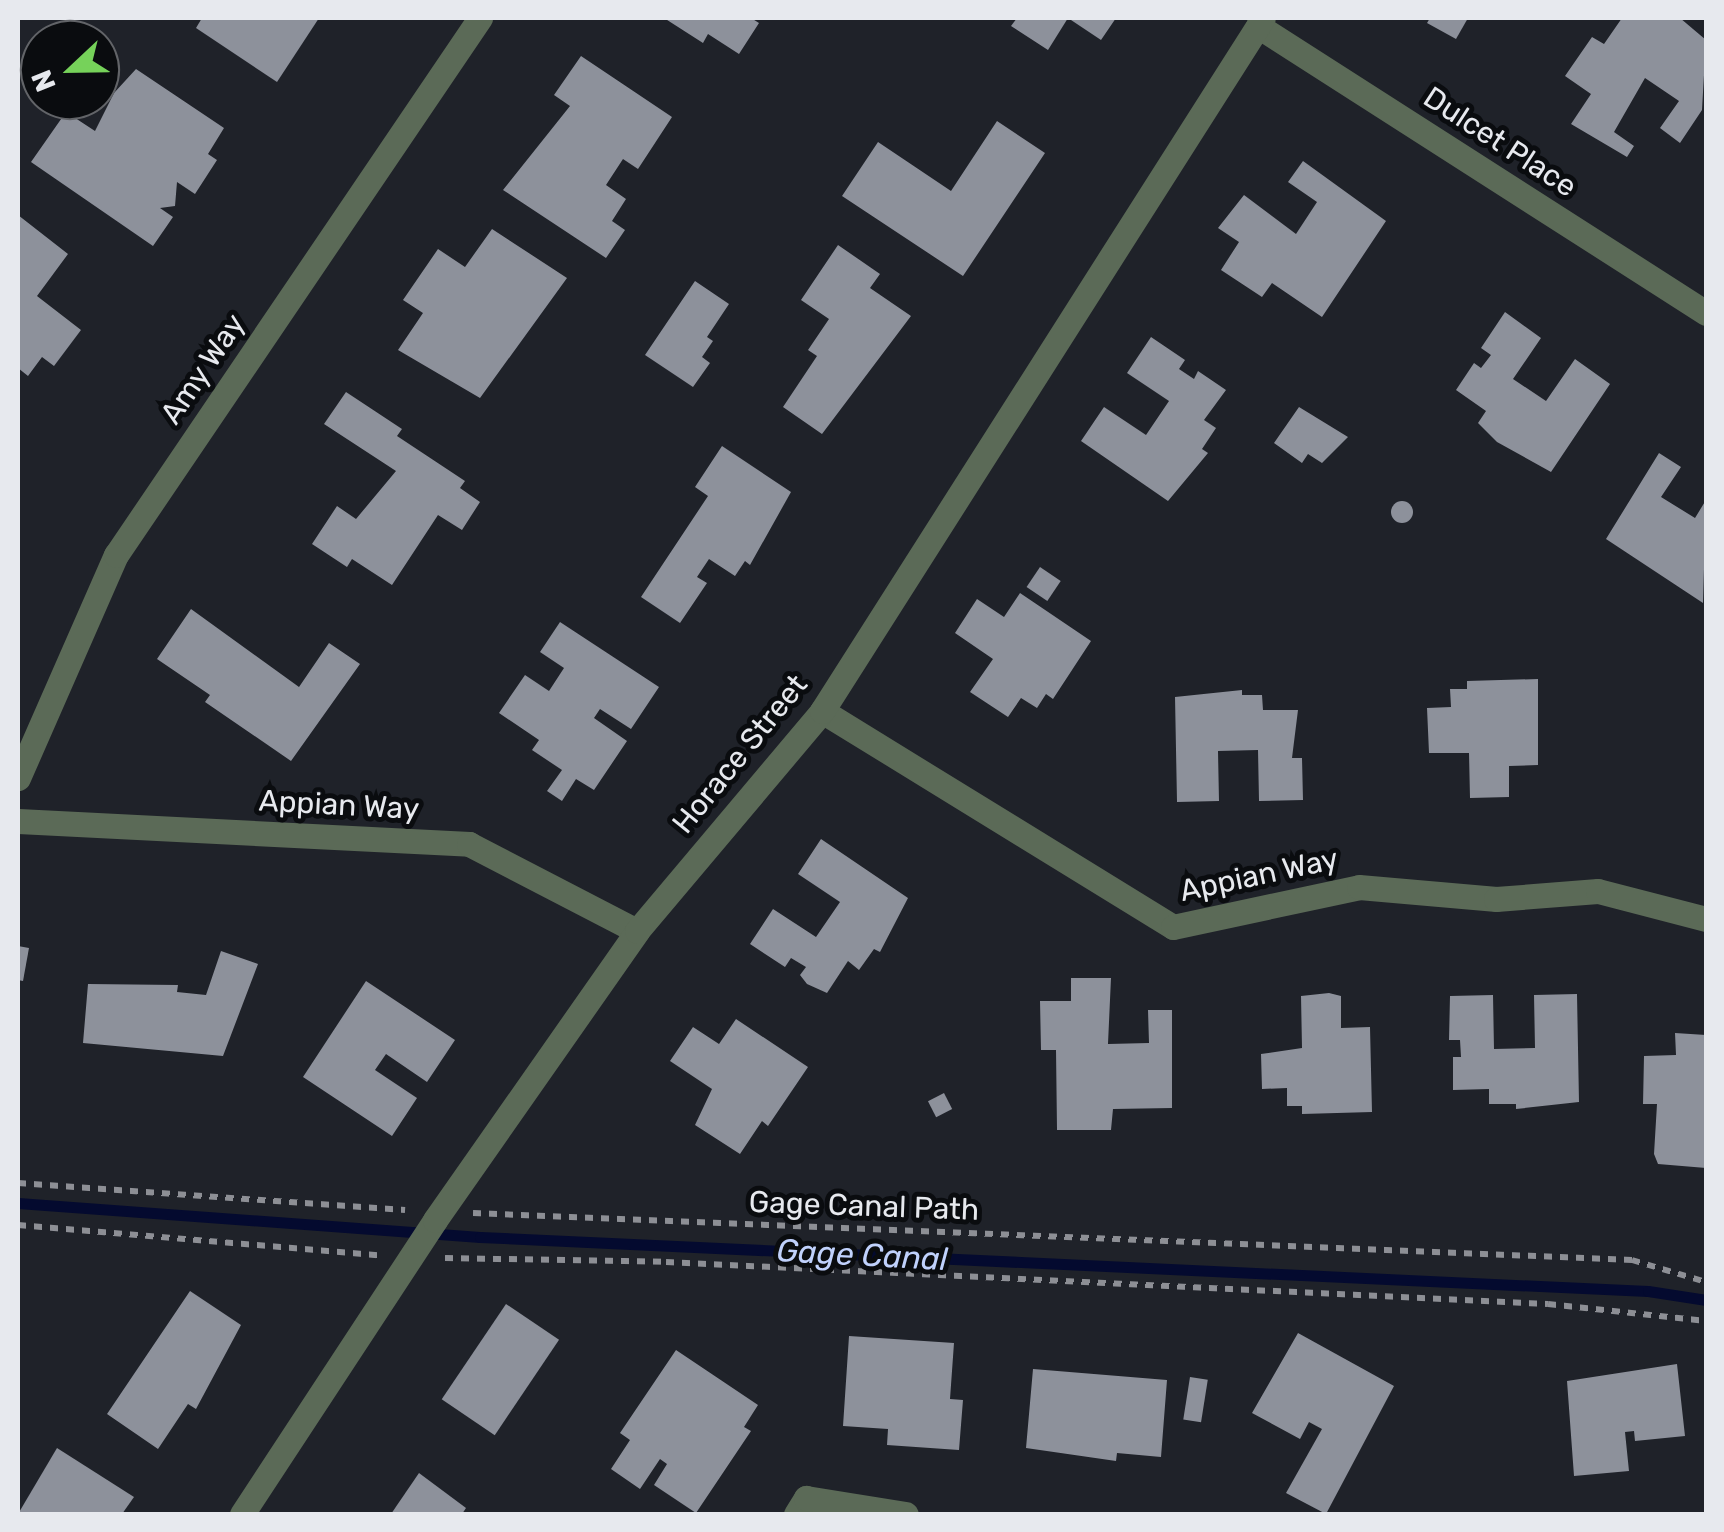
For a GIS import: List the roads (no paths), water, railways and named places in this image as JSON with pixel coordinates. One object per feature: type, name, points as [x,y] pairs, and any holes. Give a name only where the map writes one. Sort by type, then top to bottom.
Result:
[{"type":"street","name":"Amy Way","points":[[18,778],[116,555],[480,18]]},
{"type":"street","name":"Dulcet Place","points":[[1260,22],[1706,313]]},
{"type":"street","name":"Horace Street","points":[[242,1514],[438,1216],[637,932],[822,710],[1260,22]]},
{"type":"street","name":"Appian Way","points":[[822,710],[1173,927],[1359,887],[1496,899],[1598,891],[1706,919]]},
{"type":"street","name":"Appian Way","points":[[18,821],[469,844],[637,932]]},
{"type":"street","points":[[796,1514],[806,1498],[906,1514]]},
{"type":"waterway","name":"Gage Canal","points":[[18,1203],[480,1237],[1648,1291],[1706,1300]]}]
